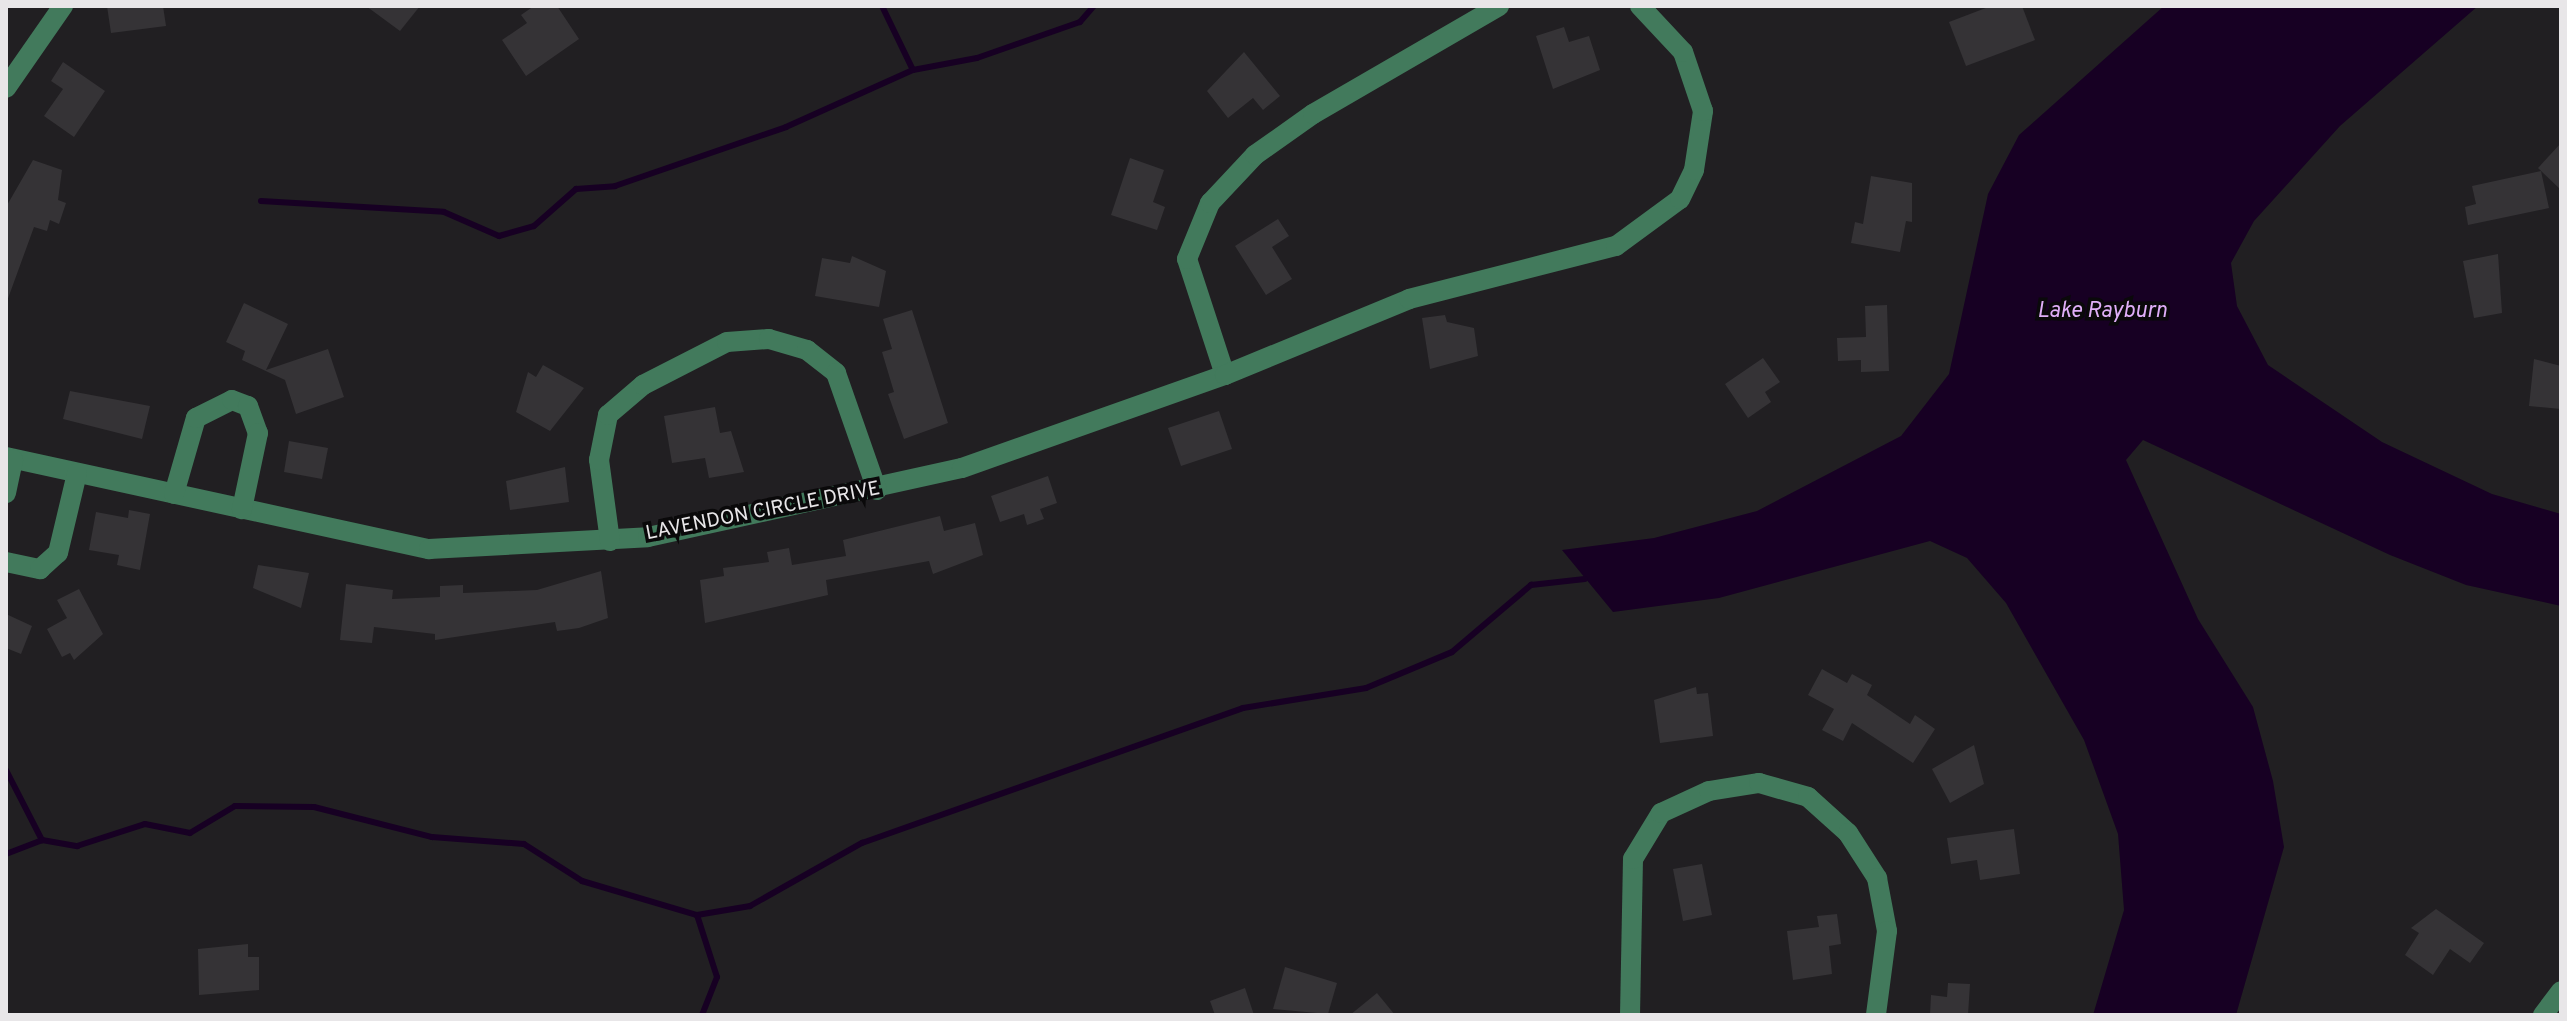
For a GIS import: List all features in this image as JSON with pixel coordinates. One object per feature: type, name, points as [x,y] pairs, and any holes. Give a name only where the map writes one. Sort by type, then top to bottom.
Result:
[{"type":"street","points":[[6,88],[63,6]]},
{"type":"street","points":[[1225,375],[1187,259],[1210,203],[1255,155],[1313,114],[1499,6]]},
{"type":"street","name":"LAVENDON CIRCLE DRIVE","points":[[10,458],[429,549],[610,541],[877,490],[962,468],[1225,375],[1409,299],[1616,246],[1680,199],[1694,170],[1703,111],[1683,52],[1640,6]]},
{"type":"street","points":[[610,541],[599,460],[608,415],[643,385],[727,342],[769,339],[807,350],[836,373],[877,490]]},
{"type":"street","points":[[174,494],[196,418],[232,400],[248,406],[258,433],[242,509]]},
{"type":"street","points":[[6,493],[10,458]]},
{"type":"street","points":[[6,562],[40,569],[58,553],[77,473]]},
{"type":"street","points":[[1630,1015],[1633,859],[1661,813],[1709,791],[1759,783],[1808,797],[1848,833],[1877,878],[1887,931],[1876,1015]]},
{"type":"street","points":[[2543,1015],[2561,991]]},
{"type":"water","name":"Lake Rayburn","points":[[2164,6],[2478,6],[2340,126],[2254,221],[2231,263],[2237,306],[2268,365],[2382,442],[2492,494],[2561,514],[2561,606],[2466,585],[2390,555],[2143,440],[2126,460],[2198,619],[2253,707],[2273,781],[2284,847],[2236,1015],[2093,1015],[2124,910],[2118,834],[2084,740],[2006,603],[1967,558],[1930,541],[1719,598],[1613,612],[1562,550],[1654,538],[1757,511],[1901,436],[1949,374],[1988,194],[2019,135]]},
{"type":"building","points":[[107,6],[163,6],[166,26],[111,33]]},
{"type":"building","points":[[366,6],[420,6],[400,31]]},
{"type":"building","points":[[534,6],[557,6],[579,39],[526,76],[502,40],[527,23],[521,15]]},
{"type":"building","points":[[1991,6],[2022,6],[2035,40],[1966,66],[1949,22]]},
{"type":"building","points":[[1564,27],[1569,42],[1589,36],[1600,70],[1553,89],[1536,36]]},
{"type":"building","points":[[1244,52],[1280,96],[1263,110],[1253,98],[1228,118],[1207,91]]},
{"type":"building","points":[[63,62],[105,91],[74,137],[44,116],[63,89],[51,81]]},
{"type":"building","points":[[2561,143],[2561,190],[2538,168]]},
{"type":"building","points":[[1130,158],[1164,170],[1153,202],[1165,207],[1157,230],[1111,215]]},
{"type":"building","points":[[33,160],[62,170],[58,200],[66,203],[59,224],[50,220],[47,231],[34,227],[6,304],[6,207]]},
{"type":"building","points":[[2541,171],[2549,208],[2468,225],[2465,207],[2476,204],[2472,186]]},
{"type":"building","points":[[1871,176],[1912,183],[1912,222],[1906,221],[1900,252],[1851,243],[1855,222],[1863,224]]},
{"type":"building","points":[[1278,219],[1289,236],[1272,247],[1292,279],[1266,295],[1235,246]]},
{"type":"building","points":[[2498,254],[2502,313],[2474,318],[2463,261]]},
{"type":"building","points":[[852,256],[886,271],[879,307],[815,296],[822,258],[850,263]]},
{"type":"building","points":[[244,303],[288,324],[266,370],[328,349],[344,397],[296,414],[285,380],[242,360],[245,351],[226,342]]},
{"type":"building","points":[[1887,305],[1889,371],[1861,372],[1861,360],[1838,361],[1837,338],[1866,337],[1865,306]]},
{"type":"building","points":[[912,310],[948,423],[904,439],[888,394],[894,392],[882,352],[892,349],[883,319]]},
{"type":"building","points":[[1445,315],[1447,322],[1474,328],[1478,356],[1430,369],[1422,318]]},
{"type":"building","points":[[1763,358],[1780,382],[1765,392],[1771,402],[1748,418],[1725,384]]},
{"type":"building","points":[[2534,359],[2561,366],[2561,409],[2529,406]]},
{"type":"building","points":[[543,365],[584,388],[550,431],[516,412],[528,372],[536,377]]},
{"type":"building","points":[[70,391],[150,406],[142,439],[63,419]]},
{"type":"building","points":[[715,407],[720,433],[731,431],[744,472],[709,478],[705,458],[672,463],[664,416]]},
{"type":"building","points":[[1219,411],[1232,449],[1181,466],[1168,428]]},
{"type":"building","points":[[289,441],[328,448],[322,479],[284,472]]},
{"type":"building","points":[[565,467],[569,502],[510,510],[506,481]]},
{"type":"building","points":[[1048,476],[1057,503],[1040,509],[1044,519],[1027,525],[1024,514],[1000,522],[991,496]]},
{"type":"building","points":[[129,510],[150,514],[140,570],[117,565],[119,555],[89,550],[96,512],[128,518]]},
{"type":"building","points":[[940,516],[944,531],[975,523],[983,555],[933,574],[929,561],[826,580],[828,595],[705,623],[700,580],[724,576],[723,568],[769,562],[767,552],[789,548],[792,565],[846,556],[843,540]]},
{"type":"building","points":[[258,565],[309,573],[301,608],[253,588]]},
{"type":"building","points":[[601,571],[608,618],[579,628],[557,631],[555,622],[435,640],[435,634],[374,627],[372,643],[340,640],[346,584],[393,590],[392,599],[440,597],[440,586],[463,585],[463,593],[537,590]]},
{"type":"building","points":[[79,589],[103,634],[74,660],[70,653],[62,657],[47,629],[67,618],[57,600]]},
{"type":"building","points":[[6,614],[32,626],[21,654],[6,648]]},
{"type":"building","points":[[1822,669],[1847,683],[1852,674],[1872,685],[1867,695],[1910,724],[1915,715],[1935,729],[1913,763],[1852,723],[1843,741],[1822,730],[1834,709],[1808,695]]},
{"type":"building","points":[[1696,687],[1697,694],[1708,693],[1713,736],[1660,743],[1654,700]]},
{"type":"building","points":[[1974,745],[1984,784],[1950,803],[1932,769]]},
{"type":"building","points":[[2014,829],[2020,874],[1980,880],[1977,860],[1951,864],[1947,838]]},
{"type":"building","points":[[1702,864],[1712,915],[1683,921],[1673,869]]},
{"type":"building","points":[[2436,909],[2484,943],[2470,963],[2450,949],[2433,975],[2405,955],[2419,933],[2411,928]]},
{"type":"building","points":[[1837,914],[1841,944],[1829,946],[1832,974],[1793,980],[1787,931],[1819,927],[1817,916]]},
{"type":"building","points":[[248,944],[248,957],[259,957],[259,990],[199,995],[198,949]]},
{"type":"building","points":[[1285,967],[1337,983],[1328,1014],[1273,1009]]},
{"type":"building","points":[[1948,983],[1970,984],[1968,1015],[1930,1015],[1931,995],[1947,997]]},
{"type":"building","points":[[1245,988],[1254,1015],[1215,1015],[1210,1001]]},
{"type":"building","points":[[1377,993],[1395,1015],[1350,1015]]},
{"type":"waterway","points":[[882,6],[913,70]]},
{"type":"waterway","points":[[261,201],[444,212],[499,236],[534,226],[576,189],[615,186],[786,127],[913,70],[977,58],[1080,22],[1094,6]]},
{"type":"waterway","points":[[6,854],[42,840],[77,846],[145,824],[190,833],[235,806],[314,807],[432,837],[524,844],[582,881],[697,915],[750,906],[862,843],[1243,708],[1366,688],[1452,652],[1531,585],[1585,579]]},
{"type":"waterway","points":[[6,770],[42,840]]},
{"type":"waterway","points":[[697,915],[717,977],[702,1015]]}]
